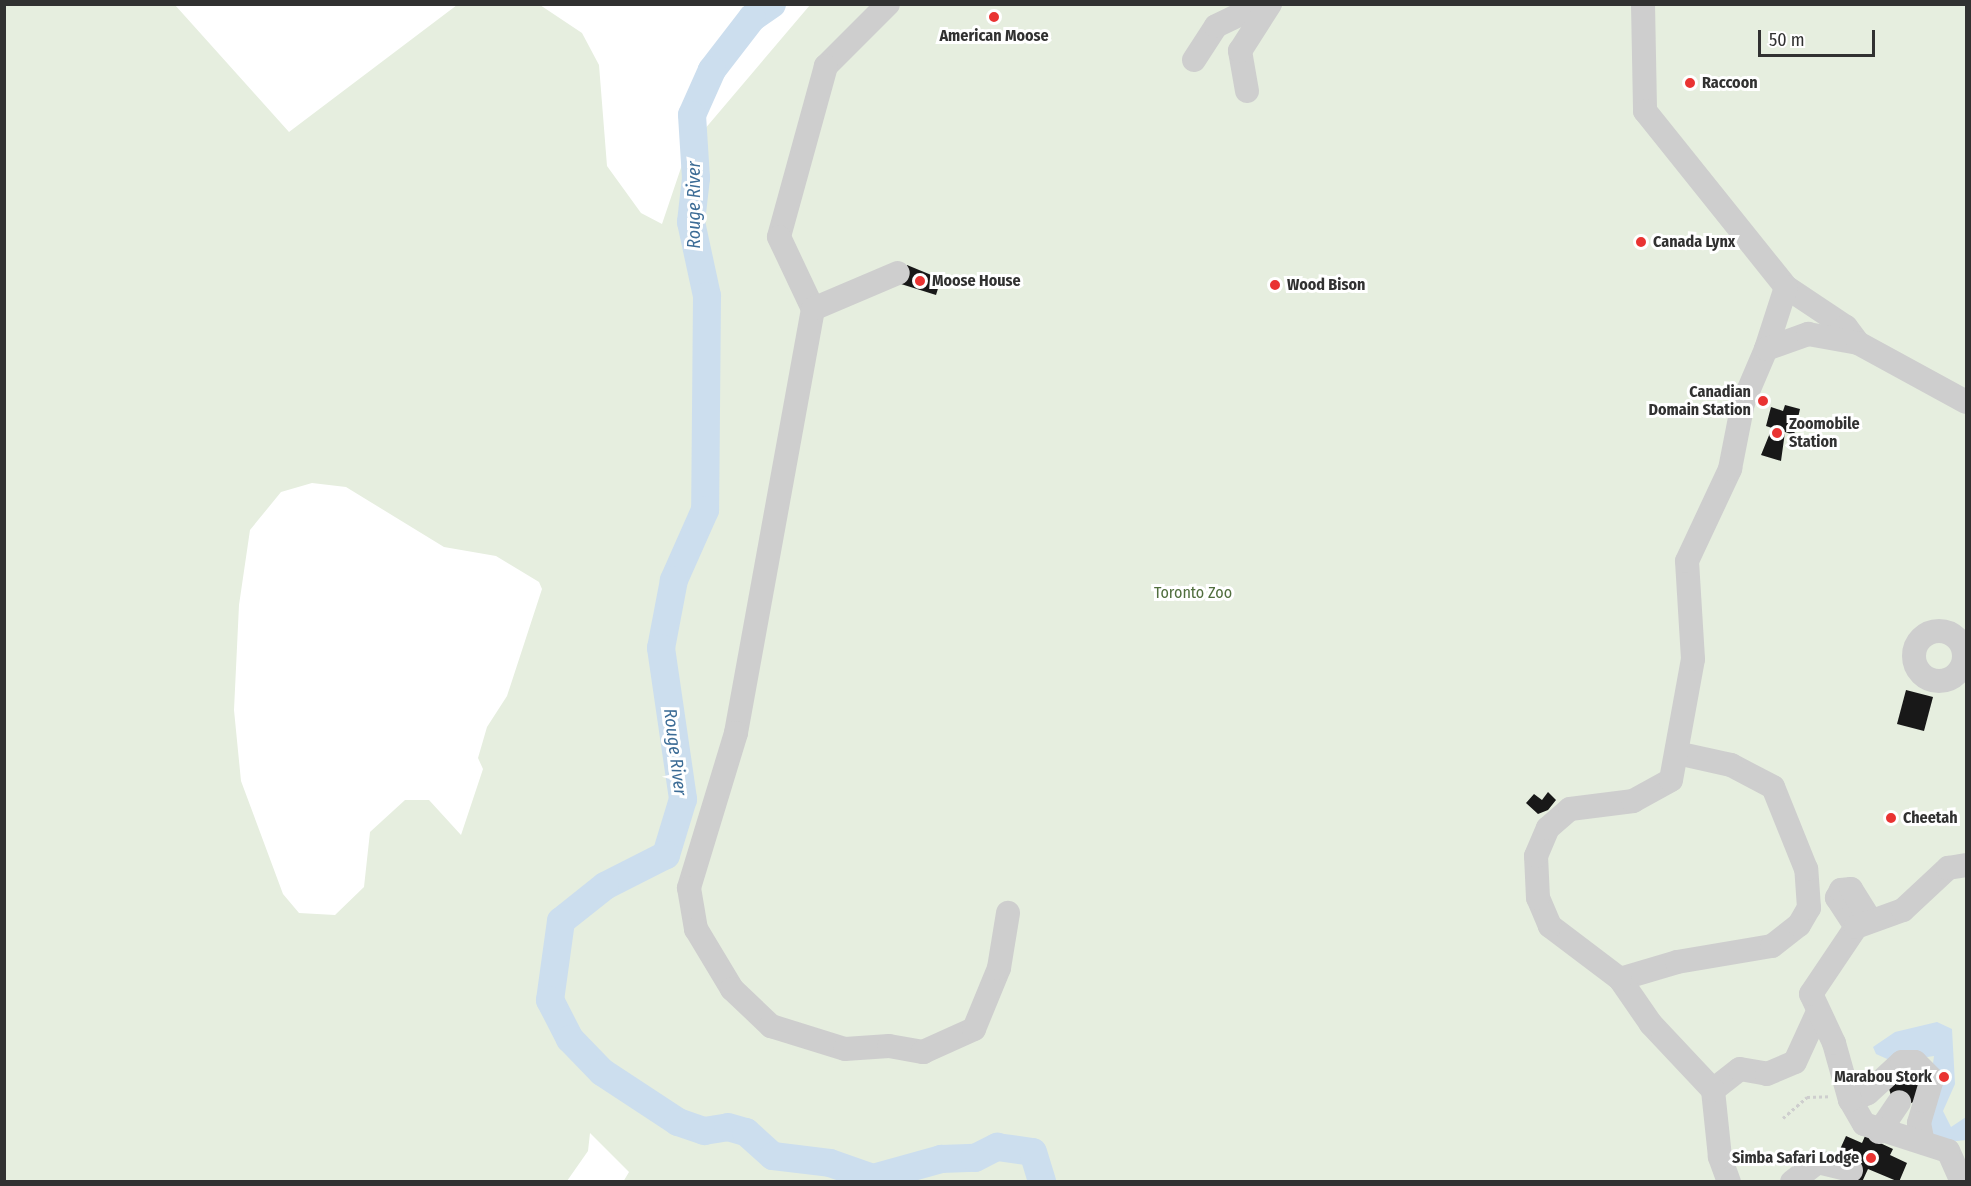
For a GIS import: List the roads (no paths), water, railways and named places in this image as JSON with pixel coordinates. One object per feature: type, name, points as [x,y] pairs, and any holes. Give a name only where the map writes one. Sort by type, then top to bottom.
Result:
[{"type":"street","points":[[888,4],[826,66],[792,182],[779,237],[813,309],[736,733],[689,888],[696,929],[732,989],[771,1026],[845,1049],[889,1046],[922,1052],[974,1029],[999,968],[1008,913]]},
{"type":"street","points":[[1238,60],[1198,53],[1216,26],[1262,4]]},
{"type":"street","points":[[1247,91],[1238,60],[1270,4]]},
{"type":"street","points":[[1644,4],[1646,111],[1786,287],[1846,327],[1858,343]]},
{"type":"street","points":[[813,309],[898,273]]},
{"type":"street","points":[[1729,1182],[1720,1157],[1713,1090],[1651,1024],[1620,979],[1550,926],[1538,897],[1536,856],[1548,828],[1570,809],[1633,801],[1671,780],[1693,659],[1687,561],[1730,469],[1743,403],[1766,349],[1786,287]]},
{"type":"street","points":[[1766,349],[1808,334],[1858,343],[1966,402]]},
{"type":"street","points":[[1620,979],[1677,962],[1772,946],[1800,925],[1809,908],[1806,869],[1773,787],[1731,765],[1677,753]]},
{"type":"street","points":[[1962,1182],[1957,1148],[1923,1143],[1879,1132],[1864,1124],[1850,1100],[1834,1043],[1817,1014],[1811,994],[1863,923],[1903,910],[1948,868],[1966,864]]},
{"type":"street","points":[[1713,1090],[1740,1069],[1767,1074],[1795,1062],[1817,1014]]},
{"type":"street","points":[[1850,1100],[1868,1093],[1902,1062],[1915,1062],[1932,1078],[1919,1123],[1923,1143]]},
{"type":"street","points":[[1879,1132],[1899,1102]]},
{"type":"street","points":[[1792,1182],[1818,1162],[1851,1170]]},
{"type":"water","name":"Marabou Stork","points":[[1937,1022],[1952,1029],[1955,1084],[1943,1111],[1951,1127],[1966,1117],[1966,1140],[1939,1143],[1924,1127],[1934,1056],[1894,1062],[1876,1054],[1873,1047],[1895,1032]]},
{"type":"waterway","name":"Rouge River","points":[[772,4],[752,18],[712,70],[692,115],[696,178],[691,222],[707,296],[705,510],[674,580],[661,648],[683,799],[666,855],[605,886],[561,921],[550,1000],[570,1039],[602,1072],[678,1122],[704,1131],[728,1127],[746,1132],[773,1156],[830,1163],[873,1178],[941,1159],[975,1158],[997,1147],[1033,1152],[1042,1182]]},
{"type":"place","name":"American Moose","points":[[994,17]]},
{"type":"place","name":"Raccoon","points":[[1690,83]]},
{"type":"place","name":"Canada Lynx","points":[[1641,242]]},
{"type":"place","name":"Moose House","points":[[920,281]]},
{"type":"place","name":"Wood Bison","points":[[1275,285]]},
{"type":"place","name":"Canadian Domain Station","points":[[1763,401]]},
{"type":"place","name":"Zoomobile Station","points":[[1777,433]]},
{"type":"place","name":"Cheetah","points":[[1891,818]]},
{"type":"place","name":"Marabou Stork","points":[[1944,1077]]},
{"type":"place","name":"Simba Safari Lodge","points":[[1871,1158]]},
{"type":"park label","name":"Toronto Zoo","points":[[1193,593]]}]
